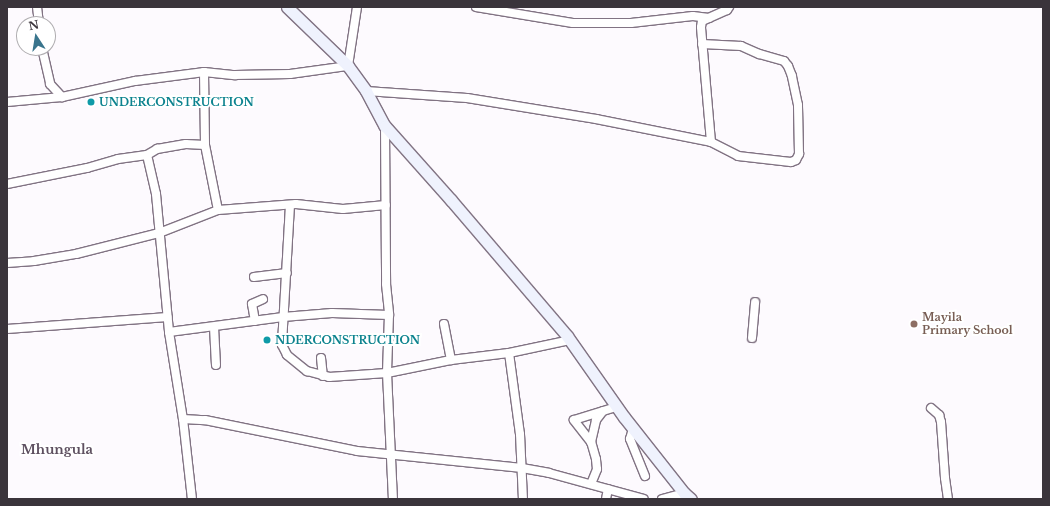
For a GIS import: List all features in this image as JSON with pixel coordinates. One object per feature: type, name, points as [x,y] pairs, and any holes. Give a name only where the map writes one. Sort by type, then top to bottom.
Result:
[{"type":"street","points":[[287,7],[348,66],[366,91],[385,126],[451,200],[570,340],[633,430],[687,496]]},
{"type":"street","points":[[348,66],[357,7]]},
{"type":"street","points":[[476,7],[573,23],[631,23],[693,16],[709,18]]},
{"type":"street","points":[[711,142],[701,24],[702,21],[727,10],[729,7]]},
{"type":"street","points":[[366,91],[467,98],[596,119],[711,142],[738,156],[794,162],[799,154],[798,105],[790,68],[784,61],[759,54],[741,46],[702,44]]},
{"type":"street","points":[[44,56],[50,84],[62,96]]},
{"type":"street","points":[[7,102],[44,99],[135,81],[204,72],[235,75],[290,74],[348,66]]},
{"type":"street","points":[[204,72],[205,145],[218,210]]},
{"type":"street","points":[[44,99],[50,84]]},
{"type":"street","points":[[385,126],[386,284],[389,315],[387,373],[394,499]]},
{"type":"street","points":[[7,184],[87,168],[118,159],[147,155],[157,149],[179,145],[205,145]]},
{"type":"street","points":[[147,155],[156,194],[169,332],[183,419],[192,499]]},
{"type":"street","points":[[7,263],[34,261],[76,254],[159,233],[218,210],[290,205],[343,209],[386,205]]},
{"type":"street","points":[[290,205],[287,273],[283,317],[283,350],[302,368],[323,376],[387,373],[451,360],[509,353],[570,340]]},
{"type":"street","points":[[254,277],[287,273]]},
{"type":"street","points":[[255,321],[252,304],[263,300]]},
{"type":"street","points":[[752,338],[755,302]]},
{"type":"street","points":[[169,332],[283,317],[332,313],[389,315]]},
{"type":"street","points":[[7,329],[118,322],[168,317]]},
{"type":"street","points":[[444,324],[451,360]]},
{"type":"street","points":[[214,327],[216,365]]},
{"type":"street","points":[[509,353],[520,434],[523,499]]},
{"type":"street","points":[[321,358],[323,376]]},
{"type":"street","points":[[590,484],[597,469],[591,442],[574,420],[616,407]]},
{"type":"street","points":[[931,408],[939,415],[941,422],[948,499]]},
{"type":"street","points":[[591,442],[596,420],[603,411]]},
{"type":"street","points":[[183,419],[205,420],[357,451],[391,456],[458,460],[522,468],[590,484],[644,499]]},
{"type":"street","points":[[633,430],[630,439],[645,476]]},
{"type":"street","points":[[606,499],[608,489]]},
{"type":"street","points":[[662,499],[687,496]]},
{"type":"place","name":"UNDERCONSTRUCTION","points":[[91,102]]},
{"type":"place","name":"Mayila Primary School","points":[[914,324]]},
{"type":"place","name":"NDERCONSTRUCTION","points":[[267,340]]},
{"type":"district","name":"Mhungula","points":[[57,450]]}]
